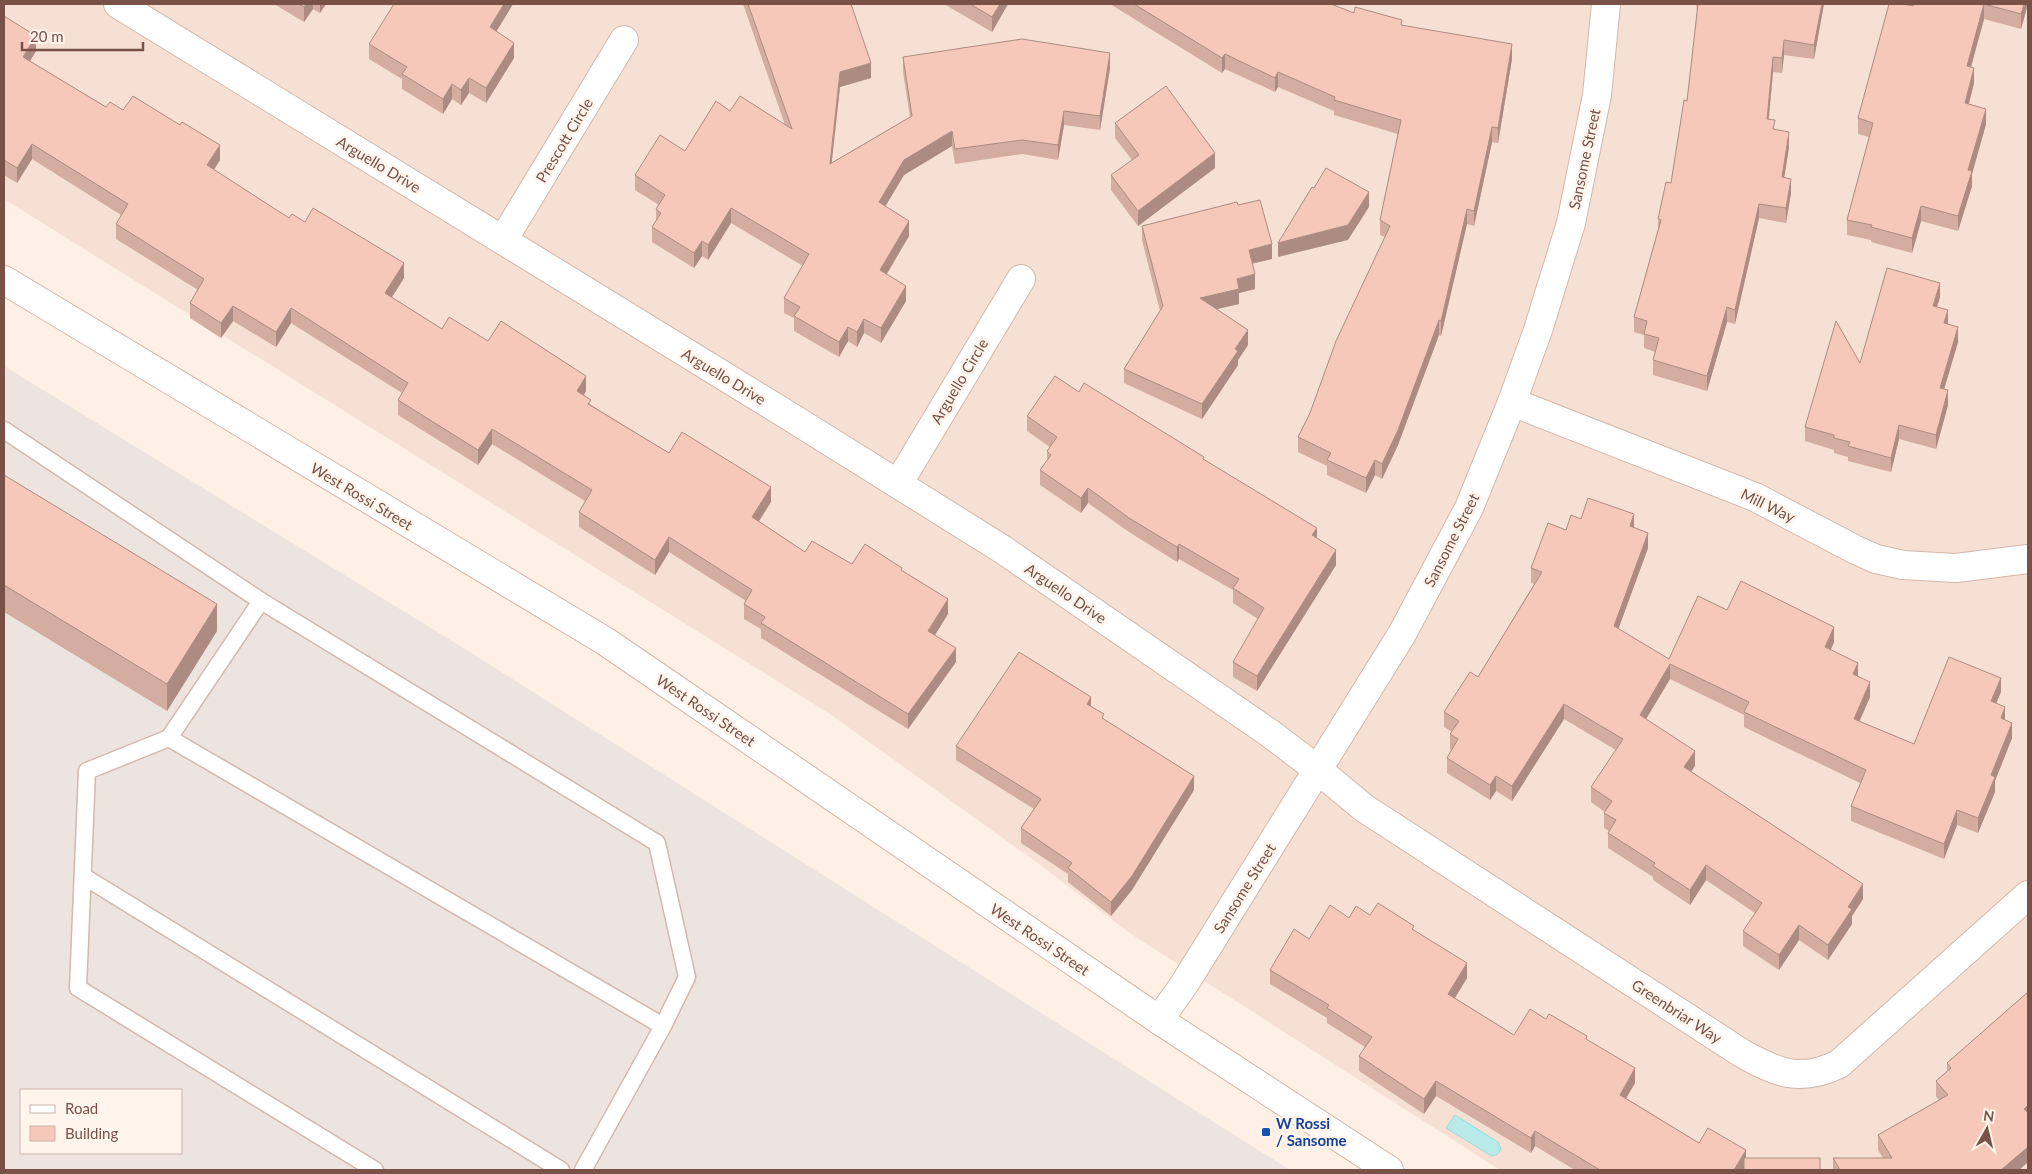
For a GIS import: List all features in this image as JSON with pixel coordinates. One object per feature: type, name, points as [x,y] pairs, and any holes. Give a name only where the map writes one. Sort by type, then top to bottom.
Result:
[{"type":"street","name":"Arguello Drive","points":[[118,4],[1002,549],[1268,732],[1317,769]]},
{"type":"street","name":"Sansome Street","points":[[1159,1020],[1185,984],[1402,634],[1469,508],[1512,402],[1538,330],[1570,223],[1597,95],[1606,4]]},
{"type":"street","name":"Prescott Circle","points":[[503,240],[624,40]]},
{"type":"street","name":"Arguello Circle","points":[[898,484],[1021,278]]},
{"type":"street","name":"West Rossi Street","points":[[4,280],[605,641],[1159,1020],[1389,1170]]},
{"type":"street","name":"Mill Way","points":[[1512,402],[1755,497],[1876,559],[1903,565],[1956,568],[2028,559]]},
{"type":"street","name":"Greenbriar Way","points":[[1317,769],[1364,808],[1726,1043],[1775,1070],[1791,1074],[1809,1074],[1826,1071],[1839,1064],[2028,895]]},
{"type":"lane","points":[[4,430],[261,601],[657,842],[687,977],[663,1026],[583,1170]]},
{"type":"lane","points":[[261,601],[169,738],[87,771],[78,988],[374,1170]]},
{"type":"lane","points":[[169,738],[663,1026]]},
{"type":"lane","points":[[83,876],[561,1170]]},
{"type":"shaded area","points":[[4,4],[2028,4],[2028,1170],[1500,1170],[1131,934],[1039,864],[830,714],[4,199]]},
{"type":"shaded area","points":[[4,366],[457,644],[1290,1170],[4,1170]]},
{"type":"water","points":[[1455,1115],[1498,1142],[1501,1149],[1499,1152],[1492,1156],[1446,1128]]},
{"type":"building","points":[[394,4],[504,4],[490,27],[514,43],[486,88],[469,78],[461,90],[452,84],[443,99],[402,74],[407,67],[369,44]]},
{"type":"building","points":[[748,4],[851,4],[871,63],[840,72],[830,164],[912,116],[903,57],[1022,39],[1110,53],[1100,116],[1064,111],[1058,145],[1022,140],[955,149],[952,131],[904,160],[879,202],[909,221],[880,270],[906,286],[881,328],[864,319],[857,332],[848,327],[839,342],[794,316],[800,307],[784,298],[809,254],[731,208],[708,245],[702,241],[694,253],[652,227],[661,213],[656,209],[665,195],[635,175],[660,135],[685,151],[716,101],[730,111],[740,96],[792,129]]},
{"type":"building","points":[[970,4],[1000,4],[992,17]]},
{"type":"building","points":[[1134,4],[1331,4],[1354,13],[1355,7],[1402,20],[1401,25],[1512,44],[1498,128],[1492,127],[1474,211],[1467,209],[1441,321],[1439,320],[1398,430],[1382,464],[1375,460],[1366,478],[1327,460],[1331,453],[1298,437],[1310,413],[1336,341],[1390,226],[1380,220],[1401,120],[1334,100],[1335,97],[1278,72],[1275,78],[1225,54],[1222,58]]},
{"type":"building","points":[[1698,4],[1822,4],[1814,45],[1784,40],[1782,58],[1773,57],[1767,119],[1775,120],[1773,129],[1789,132],[1782,177],[1791,179],[1786,208],[1759,204],[1735,310],[1727,307],[1707,376],[1653,360],[1659,338],[1644,334],[1647,321],[1634,317],[1661,220],[1658,219],[1666,182],[1671,183],[1684,100],[1687,101]]},
{"type":"building","points":[[1889,4],[1913,6],[1914,4],[1984,4],[1967,66],[1974,68],[1965,103],[1986,109],[1968,170],[1972,171],[1958,216],[1921,206],[1912,238],[1871,227],[1872,225],[1847,220],[1873,123],[1858,118]]},
{"type":"building","points":[[1984,4],[2024,4],[2021,14]]},
{"type":"building","points":[[4,16],[36,36],[23,57],[106,107],[110,102],[123,110],[133,96],[180,125],[182,122],[220,145],[207,165],[289,218],[292,214],[305,222],[313,208],[404,263],[385,293],[442,329],[449,317],[488,341],[501,321],[586,376],[577,391],[591,400],[588,404],[669,453],[682,432],[771,487],[752,517],[805,552],[812,541],[852,564],[865,544],[902,568],[901,570],[948,599],[928,631],[956,648],[908,714],[761,623],[765,617],[744,604],[752,590],[669,537],[655,560],[579,512],[592,490],[492,429],[478,450],[398,400],[408,383],[291,308],[276,332],[233,306],[221,323],[190,303],[204,279],[116,224],[128,204],[32,144],[17,168],[4,160]]},
{"type":"building","points":[[1166,86],[1215,153],[1138,211],[1111,175],[1139,155],[1115,123]]},
{"type":"building","points":[[1326,168],[1369,192],[1348,225],[1278,243],[1312,187],[1314,188]]},
{"type":"building","points":[[1260,200],[1272,244],[1249,250],[1255,274],[1237,279],[1239,289],[1200,298],[1248,330],[1235,349],[1238,351],[1202,404],[1124,369],[1163,306],[1142,226],[1237,202],[1238,205]]},
{"type":"building","points":[[1887,268],[1940,283],[1933,306],[1948,310],[1944,323],[1958,327],[1940,388],[1948,390],[1936,435],[1899,425],[1891,458],[1848,446],[1850,442],[1834,438],[1834,435],[1805,427],[1836,321],[1860,363]]},
{"type":"building","points":[[1055,376],[1079,392],[1084,383],[1204,457],[1203,459],[1317,528],[1312,535],[1336,550],[1257,676],[1233,662],[1264,608],[1233,588],[1239,579],[1179,544],[1177,547],[1129,518],[1088,488],[1081,498],[1040,470],[1051,455],[1047,451],[1057,437],[1027,416]]},
{"type":"building","points":[[4,475],[217,604],[167,684],[4,585]]},
{"type":"building","points":[[1588,498],[1634,514],[1630,526],[1648,533],[1614,626],[1669,659],[1698,596],[1727,610],[1741,581],[1834,627],[1825,647],[1858,663],[1853,674],[1870,682],[1854,719],[1914,744],[1949,657],[2001,678],[1991,701],[2005,707],[2001,718],[2012,723],[1991,775],[1995,777],[1978,818],[1957,810],[1944,844],[1851,806],[1866,770],[1744,712],[1749,702],[1670,664],[1640,715],[1695,751],[1684,767],[1863,884],[1848,907],[1852,909],[1828,945],[1799,925],[1779,955],[1743,931],[1762,903],[1706,865],[1690,890],[1653,866],[1655,863],[1608,833],[1616,820],[1604,813],[1612,801],[1591,787],[1623,739],[1564,704],[1512,786],[1496,776],[1490,785],[1447,758],[1458,739],[1450,734],[1459,721],[1444,712],[1470,672],[1478,677],[1542,572],[1531,568],[1548,523],[1566,530],[1571,515],[1581,519]]},
{"type":"building","points":[[1019,652],[1091,697],[1087,704],[1104,714],[1102,718],[1194,776],[1132,876],[1111,902],[1068,868],[1072,863],[1021,828],[1041,799],[956,746]]},
{"type":"building","points":[[1378,903],[1414,926],[1412,929],[1467,963],[1448,994],[1514,1035],[1530,1009],[1546,1019],[1549,1014],[1587,1036],[1586,1039],[1635,1068],[1620,1095],[1699,1143],[1708,1128],[1746,1150],[1734,1170],[1600,1170],[1535,1131],[1531,1138],[1436,1081],[1424,1099],[1359,1056],[1372,1037],[1327,1008],[1329,1005],[1270,970],[1294,929],[1309,939],[1330,905],[1349,918],[1356,906],[1370,915]]},
{"type":"building","points":[[2028,992],[2028,1105],[2024,1109],[2028,1113],[2028,1147],[2001,1170],[1840,1170],[1833,1158],[1892,1158],[1878,1135],[1948,1095],[1936,1081],[1951,1068],[1947,1063]]},
{"type":"building","points":[[1744,1158],[1820,1158],[1820,1170],[1744,1170]]},
{"type":"place","name":"W Rossi / Sansome","points":[[1266,1132]]}]
